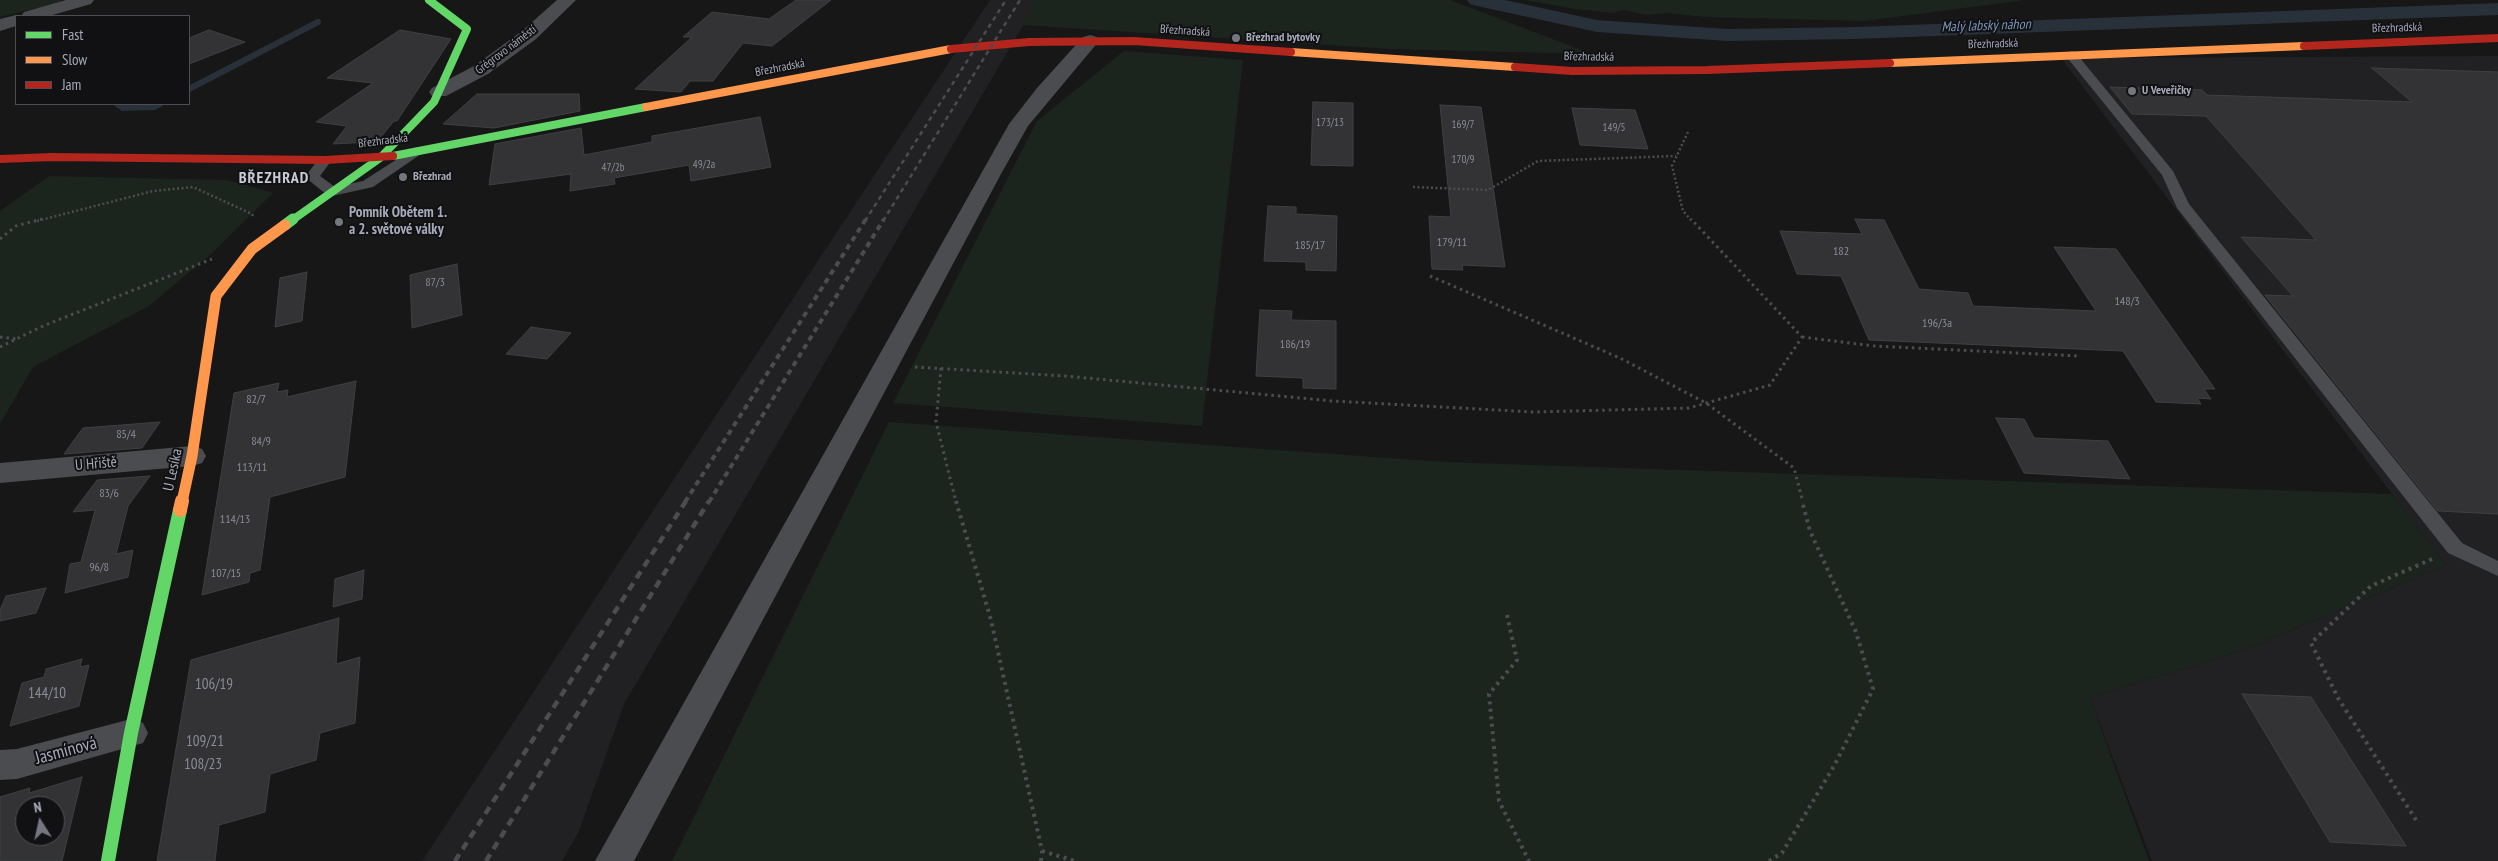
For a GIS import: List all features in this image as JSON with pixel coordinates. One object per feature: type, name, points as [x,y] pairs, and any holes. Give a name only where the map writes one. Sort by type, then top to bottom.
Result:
[{"type":"street","points":[[34,15],[86,0]]},
{"type":"street","name":"Grégrovo náměstí","points":[[380,158],[434,102],[467,30],[429,0]]},
{"type":"street","name":"Grégrovo náměstí","points":[[438,92],[481,70],[529,35],[567,0]]},
{"type":"street","points":[[0,25],[15,20]]},
{"type":"street","name":"Březhradská","points":[[0,159],[52,157],[325,160],[380,158],[944,50],[993,44],[1090,40],[1134,41],[1572,71],[1707,70],[2498,38]]},
{"type":"street","points":[[614,861],[1019,124],[1090,40]]},
{"type":"street","name":"U Lesíka","points":[[108,861],[131,733],[192,456],[216,296],[252,249],[380,158]]},
{"type":"street","name":"U Hřiště","points":[[0,473],[192,456]]},
{"type":"street","name":"Jasmínová","points":[[0,765],[17,764],[131,733]]},
{"type":"lane","points":[[2071,55],[2168,174],[2182,206],[2455,548],[2498,569]]},
{"type":"lane","points":[[325,160],[312,177],[332,192],[368,184],[416,151]]},
{"type":"path","points":[[1688,132],[1672,166],[1683,211],[1802,337],[1874,346],[2080,356]]},
{"type":"path","points":[[1413,187],[1488,190],[1538,161],[1676,156]]},
{"type":"path","points":[[0,239],[16,226],[154,191],[193,188],[252,214],[262,242],[42,326],[0,347]]},
{"type":"path","points":[[1430,276],[1620,358],[1706,403],[1794,468],[1810,531],[1856,632],[1873,689],[1834,766],[1782,853],[1769,861]]},
{"type":"path","points":[[0,337],[17,339]]},
{"type":"path","points":[[885,365],[1065,376],[1333,401],[1533,412],[1689,408],[1770,385],[1802,337]]},
{"type":"path","points":[[941,368],[936,422],[947,472],[991,620],[1042,851],[1040,861]]},
{"type":"path","points":[[2416,820],[2338,698],[2311,643],[2371,586],[2455,548]]},
{"type":"path","points":[[1507,615],[1517,660],[1489,694],[1499,801],[1529,861]]},
{"type":"path","points":[[1042,851],[1075,861]]},
{"type":"shaded area","points":[[0,0],[62,0],[59,3],[0,17]]},
{"type":"shaded area","points":[[990,0],[1038,0],[624,704],[579,831],[562,861],[422,861]]},
{"type":"shaded area","points":[[1037,0],[1450,0],[1592,54],[1390,49],[1022,25]]},
{"type":"shaded area","points":[[1525,0],[2025,0],[1865,21],[1705,17],[1667,13],[1646,15],[1624,10],[1612,13],[1574,9]]},
{"type":"shaded area","points":[[1124,51],[1243,60],[1202,426],[893,403],[1037,121]]},
{"type":"shaded area","points":[[2498,56],[2498,861],[2152,861],[2090,698],[2249,648],[2446,565],[2061,58]]},
{"type":"shaded area","points":[[49,176],[227,180],[273,193],[211,254],[149,306],[33,367],[0,424],[0,211]]},
{"type":"shaded area","points":[[889,422],[1444,462],[2392,494],[2446,565],[2249,648],[2090,698],[2149,861],[672,861]]},
{"type":"building","points":[[796,0],[831,0],[772,46],[743,43],[713,81],[690,81],[681,92],[635,89],[692,37],[683,37],[712,12],[769,19]]},
{"type":"building","points":[[209,30],[245,42],[190,64],[190,38]]},
{"type":"building","points":[[400,30],[451,39],[397,121],[394,121],[380,138],[370,142],[333,144],[347,126],[316,122],[373,83],[327,78]]},
{"type":"building","points":[[2372,68],[2498,72],[2498,514],[2438,511],[2265,295],[2293,296],[2241,237],[2316,240],[2206,116],[2132,114],[2110,87],[2202,90],[2207,95],[2412,102]]},
{"type":"building","points":[[477,94],[579,94],[580,111],[494,128],[443,124]]},
{"type":"building","points":[[1313,102],[1353,103],[1353,166],[1311,165]]},
{"type":"building","points":[[1440,105],[1481,107],[1505,267],[1462,265],[1463,270],[1432,269],[1429,216],[1451,217]]},
{"type":"building","points":[[1572,108],[1635,110],[1648,149],[1580,145]]},
{"type":"building","points":[[760,117],[771,167],[691,181],[689,165],[614,178],[615,184],[570,191],[571,174],[489,185],[495,144],[581,128],[584,155],[652,142],[652,136]]},
{"type":"building","points":[[1268,206],[1296,207],[1296,214],[1337,216],[1336,271],[1306,270],[1306,262],[1264,261]]},
{"type":"building","points":[[1855,219],[1884,220],[1919,289],[1968,293],[1973,306],[2096,311],[2054,247],[2116,249],[2215,389],[2204,389],[2211,399],[2197,398],[2201,404],[2156,402],[2123,351],[1869,340],[1841,276],[1797,274],[1780,231],[1862,234]]},
{"type":"building","points":[[457,264],[462,315],[412,328],[410,275]]},
{"type":"building","points":[[307,272],[302,321],[275,327],[280,278]]},
{"type":"building","points":[[1260,310],[1292,311],[1291,320],[1336,321],[1336,389],[1303,388],[1303,378],[1256,376]]},
{"type":"building","points":[[531,327],[571,333],[547,359],[506,354]]},
{"type":"building","points":[[356,381],[345,477],[270,497],[260,570],[250,573],[249,582],[202,595],[234,393],[279,383],[277,392],[288,390],[287,397]]},
{"type":"building","points":[[1996,418],[2024,419],[2034,438],[2108,441],[2130,479],[2024,473]]},
{"type":"building","points":[[160,422],[142,448],[64,454],[83,428]]},
{"type":"building","points":[[150,476],[128,506],[116,554],[133,550],[128,577],[65,593],[70,564],[81,562],[95,510],[73,512],[97,480]]},
{"type":"building","points":[[364,570],[362,599],[333,607],[335,579]]},
{"type":"building","points":[[46,588],[36,613],[0,621],[0,610],[6,596]]},
{"type":"building","points":[[339,618],[336,664],[360,657],[355,723],[320,733],[316,760],[270,774],[265,812],[219,825],[215,861],[157,861],[191,660]]},
{"type":"building","points":[[82,659],[80,667],[89,665],[79,706],[10,726],[22,683],[44,677],[46,669]]},
{"type":"building","points":[[2242,694],[2311,697],[2406,846],[2330,842]]},
{"type":"building","points":[[82,777],[62,861],[0,861],[0,797],[30,788],[29,793]]},
{"type":"waterway","name":"Malý labský náhon","points":[[1477,0],[1597,26],[1727,35],[1855,33],[2498,9]]},
{"type":"waterway","points":[[190,88],[318,22]]},
{"type":"waterway","points":[[118,105],[123,108],[154,107],[158,105]]},
{"type":"railway","points":[[865,221],[1006,0]]},
{"type":"railway","points":[[883,221],[1020,0]]},
{"type":"railway","points":[[685,502],[866,219]]},
{"type":"railway","points":[[709,502],[884,219]]},
{"type":"railway","points":[[455,861],[686,501]]},
{"type":"railway","points":[[486,861],[709,501]]},
{"type":"traffic: fast","points":[[285,225],[380,158],[434,102],[467,29],[429,0]]},
{"type":"traffic: fast","points":[[393,156],[646,107]]},
{"type":"traffic: fast","points":[[108,861],[131,733],[180,510]]},
{"type":"traffic: slow","points":[[1890,63],[2304,46]]},
{"type":"traffic: slow","points":[[646,107],[951,49]]},
{"type":"traffic: slow","points":[[1291,52],[1515,67]]},
{"type":"traffic: slow","points":[[180,510],[192,456],[216,296],[252,249],[285,225]]},
{"type":"traffic: jam","points":[[2304,46],[2498,38]]},
{"type":"traffic: jam","points":[[951,49],[1029,42],[1134,41],[1291,52]]},
{"type":"traffic: jam","points":[[1515,67],[1572,71],[1707,70],[1890,63]]},
{"type":"traffic: jam","points":[[0,159],[52,157],[325,160],[393,156]]},
{"type":"place","name":"Březhrad bytovky","points":[[1236,38]]},
{"type":"place","name":"U Veveřičky","points":[[2132,91]]},
{"type":"place","name":"Březhrad","points":[[403,177]]},
{"type":"place","name":"Pomník Obětem 1. a 2. světové války","points":[[339,222]]},
{"type":"district","name":"BŘEZHRAD","points":[[274,178]]}]
